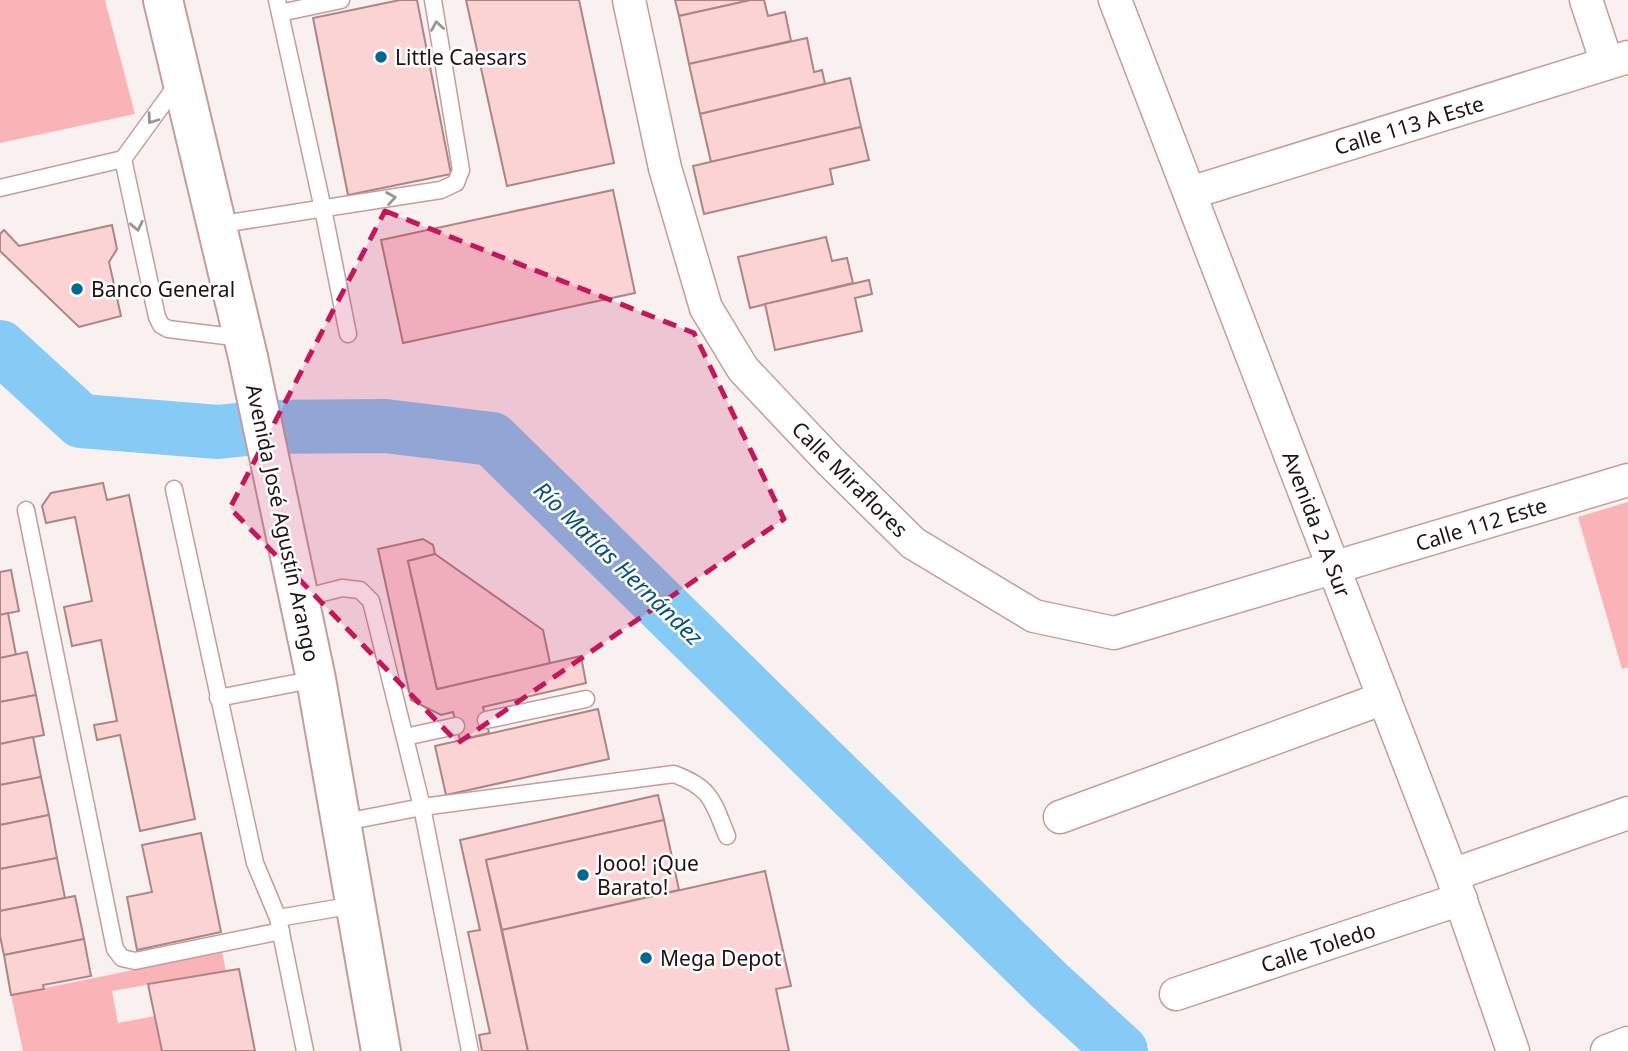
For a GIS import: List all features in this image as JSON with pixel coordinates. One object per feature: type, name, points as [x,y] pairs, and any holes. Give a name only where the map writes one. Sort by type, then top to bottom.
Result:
[{"type":"main road","name":"Avenida José Agustín Arango","points":[[163,0],[246,348],[316,678],[381,1051]]},
{"type":"street","name":"Calle Miraflores","points":[[629,0],[665,168],[706,308],[743,369],[827,458],[913,543],[1034,616],[1114,633],[1334,568]]},
{"type":"street","name":"Avenida 2 A Sur","points":[[1115,0],[1456,887],[1513,1051]]},
{"type":"street","points":[[1586,0],[1617,60]]},
{"type":"street","name":"Calle 113 A Este","points":[[1190,192],[1617,60]]},
{"type":"street","name":"Calle 112 Este","points":[[1334,568],[1628,480]]},
{"type":"street","points":[[1060,817],[1384,698]]},
{"type":"street","name":"Calle Toledo","points":[[1176,994],[1456,887],[1628,813]]},
{"type":"street","points":[[1607,1051],[1628,1043]]},
{"type":"lane","points":[[341,0],[278,6],[348,334]]},
{"type":"lane","points":[[216,225],[441,190],[456,183],[461,170],[433,0]]},
{"type":"lane","points":[[0,188],[123,159],[182,79]]},
{"type":"lane","points":[[123,159],[157,317],[161,325],[246,348]]},
{"type":"lane","points":[[174,489],[255,863],[279,925],[305,1051]]},
{"type":"lane","points":[[26,510],[115,949],[122,958],[135,961],[356,905]]},
{"type":"lane","points":[[299,598],[342,588],[360,590],[371,601],[422,807],[470,1051]]},
{"type":"lane","points":[[218,698],[316,678]]},
{"type":"lane","points":[[486,720],[586,699]]},
{"type":"lane","points":[[405,737],[456,726]]},
{"type":"lane","points":[[340,823],[422,807],[674,774],[694,781],[711,797],[727,836]]},
{"type":"highlighted area","points":[[385,211],[694,333],[784,519],[458,743],[230,508]]},
{"type":"shaded area","points":[[0,0],[105,0],[135,114],[0,143]]},
{"type":"shaded area","points":[[1628,502],[1628,667],[1622,669],[1578,517]]},
{"type":"shaded area","points":[[222,952],[226,971],[112,991],[118,1023],[155,1016],[162,1051],[23,1051],[11,995]]},
{"type":"building","points":[[400,0],[417,0],[451,174],[348,195],[313,18]]},
{"type":"building","points":[[466,0],[579,0],[614,163],[507,186]]},
{"type":"building","points":[[675,0],[751,0],[679,16]]},
{"type":"building","points":[[751,0],[764,0],[768,16],[785,12],[791,41],[689,64],[679,16]]},
{"type":"building","points":[[807,38],[814,72],[822,70],[825,84],[700,114],[689,64]]},
{"type":"building","points":[[850,78],[861,127],[711,162],[700,114]]},
{"type":"building","points":[[861,127],[869,160],[830,169],[833,184],[704,214],[693,166]]},
{"type":"building","points":[[613,190],[635,293],[403,343],[381,240]]},
{"type":"building","name":"Banco General","points":[[112,225],[117,249],[109,262],[121,316],[79,327],[0,251],[0,234],[4,230],[19,246]]},
{"type":"building","points":[[826,237],[832,261],[847,258],[853,283],[750,308],[738,257]]},
{"type":"building","points":[[869,280],[872,294],[855,298],[862,331],[775,350],[765,304]]},
{"type":"building","points":[[103,483],[107,500],[129,495],[195,819],[140,831],[120,735],[97,740],[94,725],[117,721],[101,640],[72,646],[64,607],[92,601],[75,517],[46,523],[42,506],[51,493]]},
{"type":"building","points":[[423,539],[433,545],[435,554],[408,561],[437,689],[581,656],[586,683],[483,707],[489,733],[460,740],[453,712],[441,715],[411,700],[378,549]]},
{"type":"building","points":[[435,554],[543,630],[550,663],[437,689],[408,561]]},
{"type":"building","points":[[11,570],[19,611],[0,615],[0,572]]},
{"type":"building","points":[[8,613],[16,655],[0,658],[0,615]]},
{"type":"building","points":[[27,652],[36,695],[0,702],[0,658]]},
{"type":"building","points":[[36,695],[44,735],[0,744],[0,702]]},
{"type":"building","points":[[598,709],[609,759],[446,795],[435,746]]},
{"type":"building","points":[[33,737],[41,777],[0,785],[0,744]]},
{"type":"building","points":[[41,777],[49,815],[0,825],[0,785]]},
{"type":"building","points":[[658,795],[664,820],[486,860],[528,1051],[482,1051],[479,1035],[490,1033],[468,932],[480,930],[460,840]]},
{"type":"building","points":[[49,815],[57,858],[0,869],[0,825]]},
{"type":"building","name":"Jooo! ¡Que Barato!","points":[[664,820],[679,890],[502,930],[486,860]]},
{"type":"building","points":[[201,833],[221,932],[137,950],[127,897],[152,892],[142,845]]},
{"type":"building","points":[[57,858],[65,898],[0,911],[0,869]]},
{"type":"building","name":"Mega Depot","points":[[765,871],[791,986],[776,989],[789,1051],[528,1051],[502,930]]},
{"type":"building","points":[[75,896],[84,939],[4,955],[0,936],[0,911]]},
{"type":"building","points":[[84,939],[91,976],[43,985],[44,989],[11,995],[4,955]]},
{"type":"building","points":[[239,969],[255,1051],[162,1051],[148,984]]},
{"type":"waterway","name":"Río Matías Hernández","points":[[0,347],[81,421],[218,432],[264,427],[385,426],[492,439],[1051,987],[1121,1051]]},
{"type":"place","name":"Little Caesars","points":[[381,57]]},
{"type":"place","name":"Banco General","points":[[77,289]]},
{"type":"place","name":"Jooo! ¡Que Barato!","points":[[583,875]]},
{"type":"place","name":"Mega Depot","points":[[646,958]]}]
